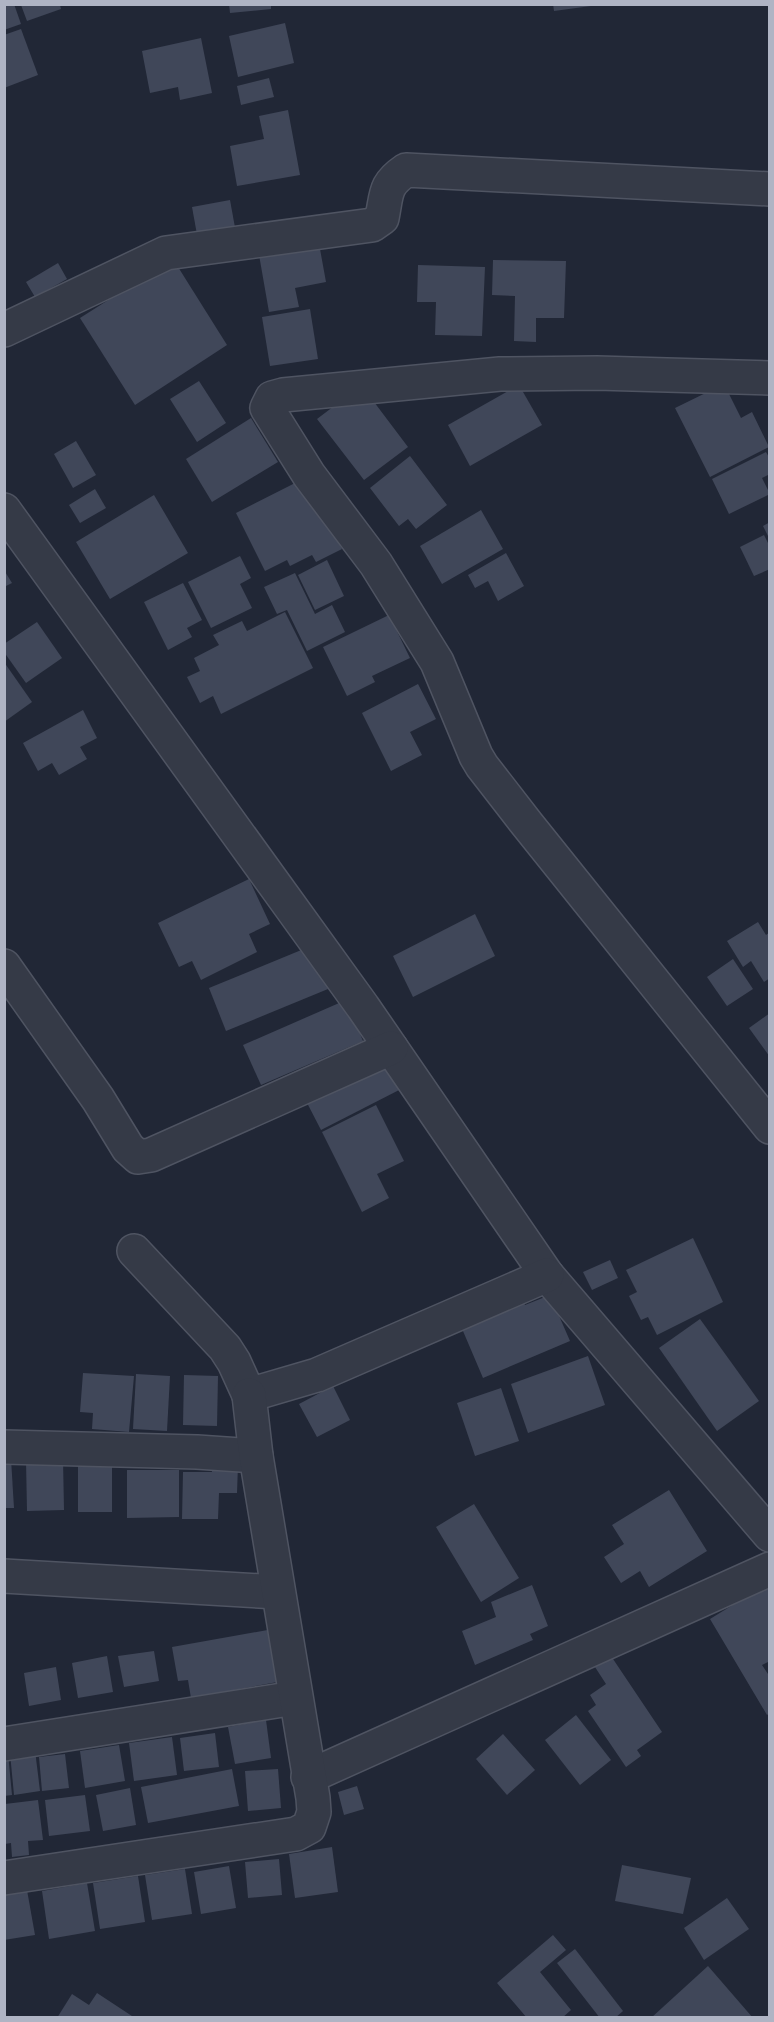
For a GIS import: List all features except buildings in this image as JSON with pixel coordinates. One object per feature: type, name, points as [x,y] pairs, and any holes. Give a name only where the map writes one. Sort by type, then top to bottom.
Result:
[{"type":"street","points":[[4,330],[166,253],[372,225],[382,218],[388,185],[406,170],[770,189]]},
{"type":"street","points":[[770,378],[500,374],[283,395],[272,398],[267,408],[309,474],[376,564],[431,653],[482,766],[770,1127]]},
{"type":"street","points":[[4,510],[391,1048],[547,1275],[770,1535]]},
{"type":"street","points":[[4,966],[98,1100],[128,1148],[138,1157],[151,1155],[391,1048]]},
{"type":"street","points":[[4,1878],[303,1832],[309,1827],[314,1812],[256,1456],[249,1395],[225,1348],[134,1251]]},
{"type":"street","points":[[249,1395],[317,1375],[547,1275]]},
{"type":"street","points":[[4,1447],[197,1452],[256,1456]]},
{"type":"street","points":[[308,1777],[770,1569]]},
{"type":"street","points":[[4,1576],[278,1592]]},
{"type":"street","points":[[4,1744],[295,1698]]}]
